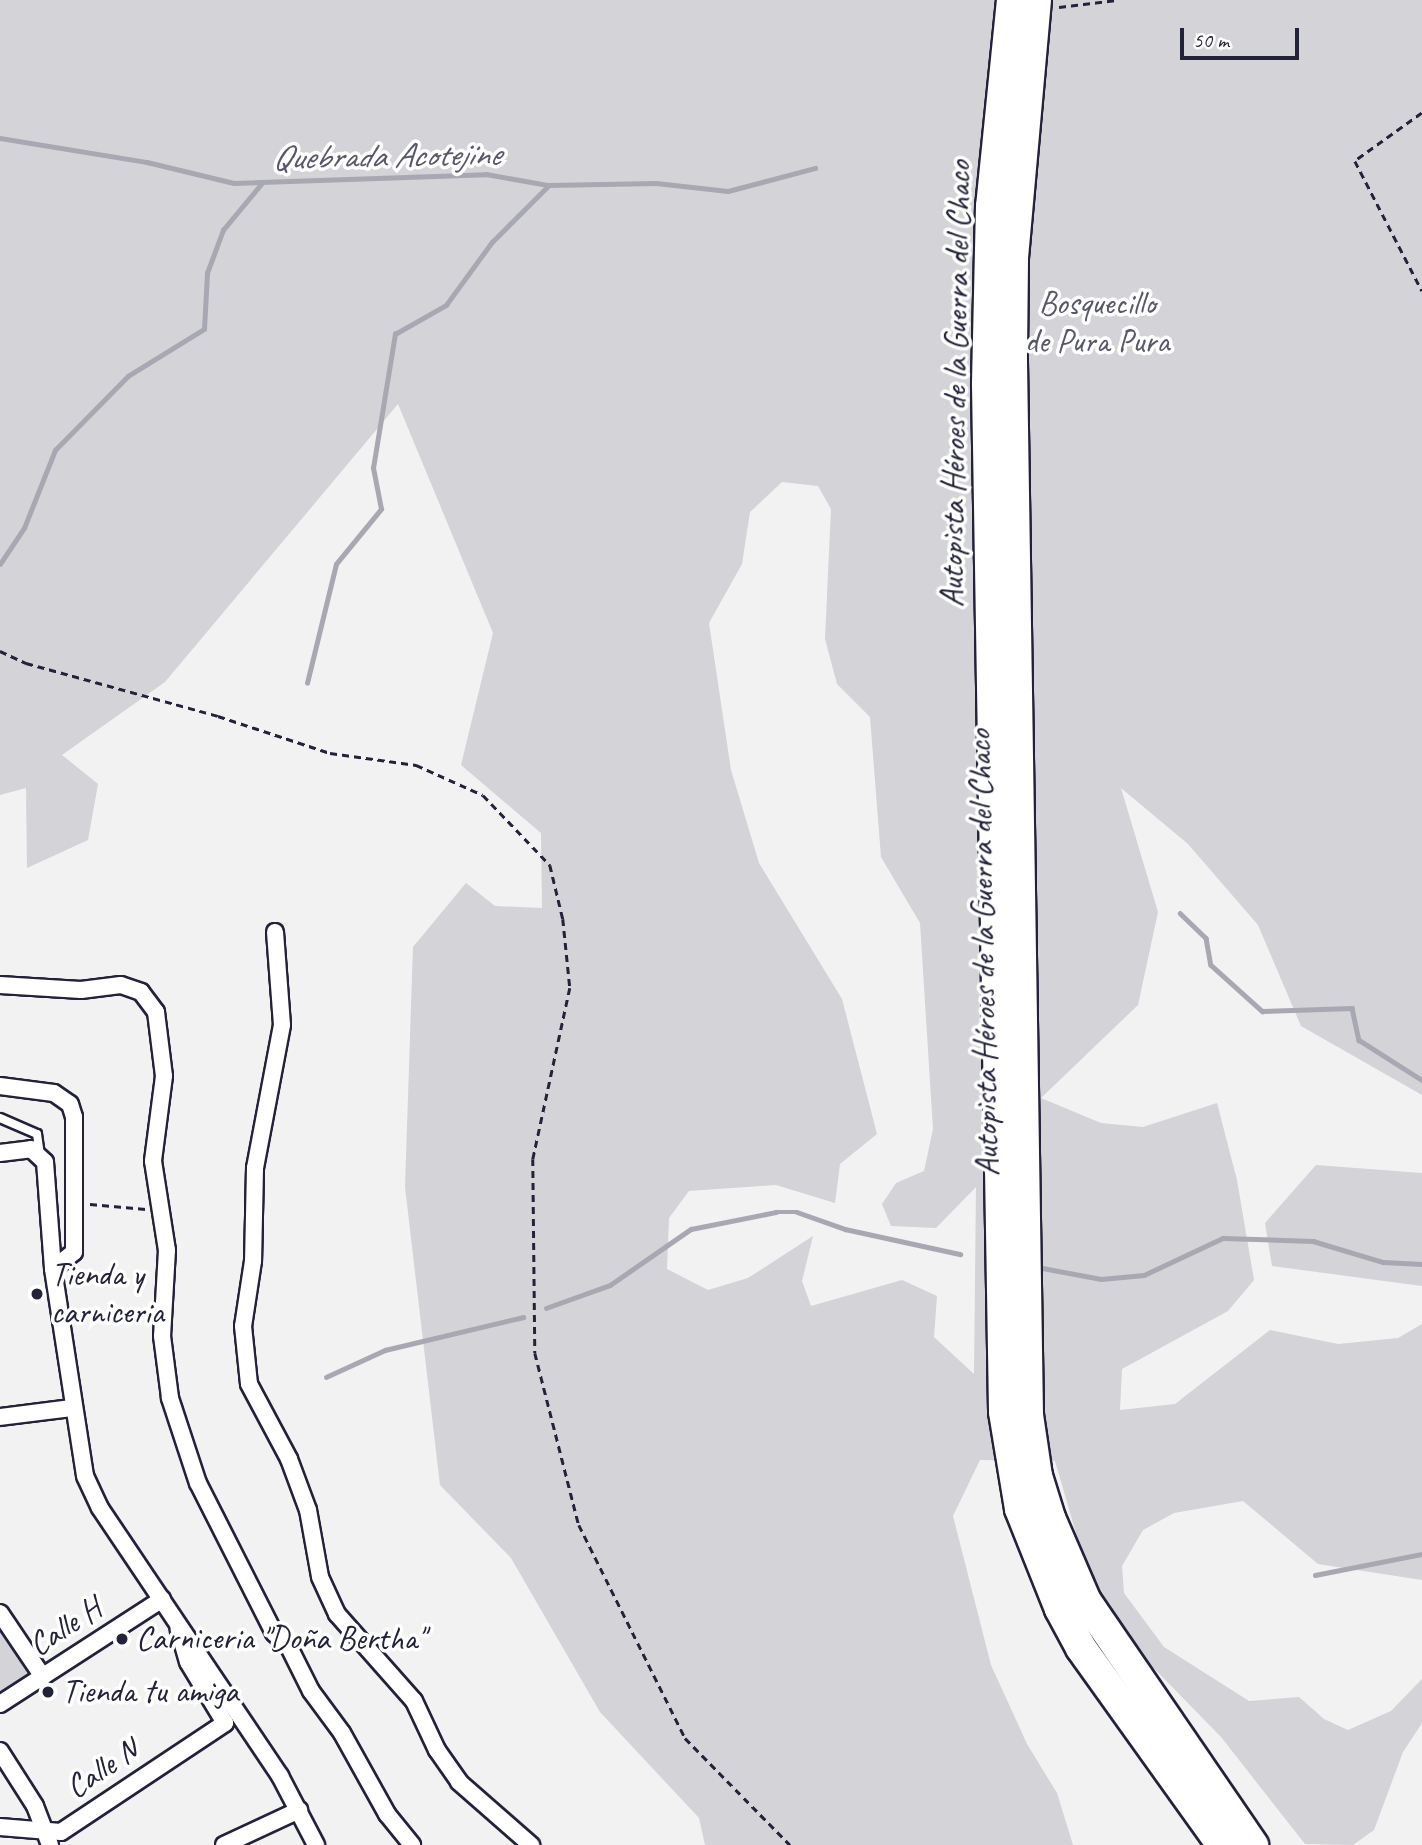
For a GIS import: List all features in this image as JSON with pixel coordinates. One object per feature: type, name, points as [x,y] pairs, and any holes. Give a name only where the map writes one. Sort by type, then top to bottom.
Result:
[{"type":"highway","name":"Autopista Héroes de la Guerra del Chaco","points":[[1027,3],[991,206],[986,398],[1004,1412],[1020,1509],[1060,1609],[1081,1648],[1222,1845]]},
{"type":"highway","name":"Autopista Héroes de la Guerra del Chaco","points":[[1027,3],[1013,260],[1012,349],[1028,1415],[1037,1476],[1050,1518],[1086,1601],[1253,1845]]},
{"type":"street","points":[[275,932],[282,1025],[255,1168],[253,1261],[243,1326],[249,1384],[289,1459],[309,1510],[320,1577],[337,1614],[414,1701],[437,1750],[459,1782],[531,1845]]},
{"type":"street","points":[[0,985],[81,990],[121,985],[150,1000],[161,1029],[164,1076],[153,1150],[167,1250],[164,1367],[198,1483],[274,1633],[289,1647],[310,1691],[342,1733],[387,1814],[412,1845]]},
{"type":"street","points":[[0,1086],[54,1093],[70,1104],[76,1202],[74,1252],[53,1269]]},
{"type":"street","points":[[0,1153],[31,1149],[40,1155],[71,1408],[85,1476],[94,1497],[299,1810],[316,1845]]},
{"type":"street","points":[[0,1417],[71,1408]]},
{"type":"street","name":"Calle H","points":[[0,1704],[162,1599]]},
{"type":"street","points":[[0,1613],[43,1677]]},
{"type":"street","name":"Calle N","points":[[45,1827],[61,1832],[225,1723],[188,1662],[178,1623]]},
{"type":"street","points":[[0,1751],[45,1827],[50,1845]]},
{"type":"street","points":[[224,1845],[299,1810]]},
{"type":"street","points":[[0,1827],[45,1827]]},
{"type":"lane","points":[[0,1118],[37,1134],[40,1155]]},
{"type":"path","points":[[1027,3],[1117,0]]},
{"type":"path","points":[[1422,113],[1355,161],[1422,291]]},
{"type":"path","points":[[0,651],[26,663],[218,716],[330,753],[416,765],[483,794],[550,865],[563,919],[570,988],[533,1159],[535,1353],[579,1525],[685,1738],[790,1845]]},
{"type":"path","points":[[76,1202],[160,1210]]},
{"type":"green space","name":"Bosquecillo de Pura Pura","points":[[0,0],[1422,0],[1422,1095],[1301,1026],[1258,925],[1188,844],[1121,788],[1158,912],[1138,1005],[1041,1098],[1101,1123],[1143,1127],[1217,1103],[1237,1180],[1254,1280],[1228,1311],[1122,1369],[1120,1410],[1175,1404],[1270,1330],[1338,1344],[1398,1338],[1422,1324],[1422,1580],[1318,1564],[1243,1501],[1174,1513],[1143,1530],[1122,1566],[1124,1593],[1164,1647],[1249,1701],[1299,1697],[1324,1719],[1348,1730],[1391,1711],[1422,1679],[1422,1723],[1403,1752],[1374,1830],[1353,1845],[1305,1844],[1221,1737],[1140,1654],[1089,1578],[1055,1461],[980,1460],[953,1516],[991,1665],[1027,1744],[1057,1793],[1073,1845],[705,1845],[699,1818],[600,1712],[511,1558],[440,1485],[405,1187],[413,947],[466,883],[495,906],[542,908],[541,833],[461,765],[493,633],[398,404],[165,682],[62,755],[98,784],[88,840],[27,868],[26,788],[0,795]],"holes":[[[782,482],[818,486],[831,509],[825,639],[837,684],[870,717],[881,857],[920,923],[933,1129],[924,1171],[896,1183],[882,1204],[891,1226],[936,1228],[976,1187],[974,1374],[934,1337],[937,1296],[902,1280],[811,1306],[802,1281],[813,1236],[748,1278],[708,1290],[667,1269],[669,1218],[689,1191],[776,1185],[835,1203],[840,1164],[877,1134],[842,999],[759,863],[731,770],[709,623],[742,564],[750,512]]]},
{"type":"green space","points":[[1316,1165],[1422,1173],[1422,1286],[1272,1266],[1265,1223]]},
{"type":"green space","points":[[0,1628],[30,1673],[0,1694]]},
{"type":"waterway","name":"Quebrada Acotejine","points":[[0,138],[147,162],[234,183],[486,174],[548,185],[656,183],[728,191],[815,168]]},
{"type":"waterway","points":[[0,564],[24,528],[55,450],[128,376],[204,329],[207,273],[223,230],[261,184]]},
{"type":"waterway","points":[[307,683],[336,564],[381,509],[373,468],[395,334],[446,305],[492,242],[548,186]]},
{"type":"waterway","points":[[1180,913],[1206,938],[1211,965],[1262,1011],[1352,1008],[1359,1040],[1422,1080]]},
{"type":"waterway","points":[[546,1308],[610,1285],[691,1229],[776,1212],[797,1212],[845,1229],[960,1254]]},
{"type":"waterway","points":[[1037,1267],[1101,1279],[1144,1275],[1223,1238],[1313,1241],[1383,1262],[1422,1264]]},
{"type":"waterway","points":[[326,1377],[385,1350],[523,1317]]},
{"type":"waterway","points":[[1315,1575],[1422,1554]]},
{"type":"place","name":"Tienda y carniceria","points":[[37,1294]]},
{"type":"place","name":"Carniceria \"Doña Bertha\"","points":[[122,1639]]},
{"type":"place","name":"Tienda tu amiga","points":[[48,1692]]}]
